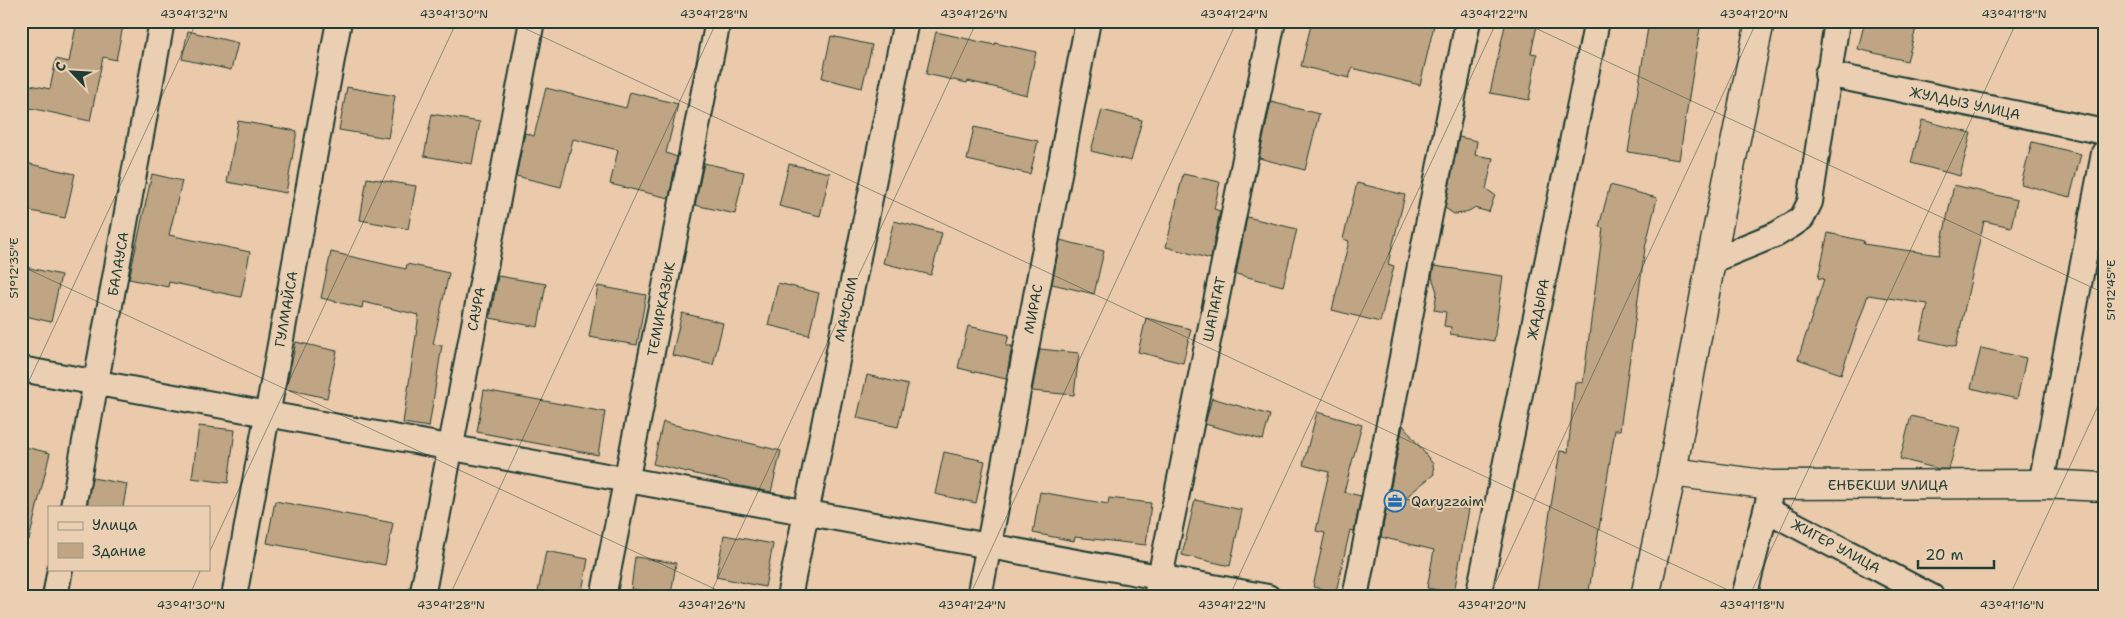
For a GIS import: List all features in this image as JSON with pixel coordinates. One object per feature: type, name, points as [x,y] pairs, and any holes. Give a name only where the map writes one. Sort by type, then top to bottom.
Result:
[{"type":"main road","points":[[1645,597],[1672,472],[1711,261],[1760,21]]},
{"type":"main road","name":"ЕНБЕКШИ УЛИЦА","points":[[1672,472],[1769,498],[2041,484],[2104,488]]},
{"type":"street","name":"БАЛАУСА","points":[[73,506],[162,21]]},
{"type":"street","name":"ГУЛМАЙСА","points":[[234,597],[339,21]]},
{"type":"street","name":"САУРА","points":[[422,597],[449,447],[532,21]]},
{"type":"street","name":"ТЕМИРКАЗЫК","points":[[603,597],[718,21]]},
{"type":"street","name":"МАУСЫМ","points":[[789,597],[804,511],[906,21]]},
{"type":"street","name":"МИРАС","points":[[979,597],[987,545],[1088,21]]},
{"type":"street","name":"ШАПАГАТ","points":[[1158,587],[1272,21]]},
{"type":"street","points":[[1355,597],[1468,21]]},
{"type":"street","name":"ЖАДЫРА","points":[[1478,597],[1597,21]]},
{"type":"street","points":[[1711,261],[1777,234],[1802,218],[1810,202],[1827,74],[1837,21]]},
{"type":"street","name":"ЖУЛДЫЗ УЛИЦА","points":[[1827,74],[2104,132]]},
{"type":"street","points":[[2041,484],[2104,153]]},
{"type":"street","points":[[21,369],[987,545],[1158,587],[1268,597]]},
{"type":"street","points":[[1744,597],[1769,498]]},
{"type":"street","name":"ЖИГЕР УЛИЦА","points":[[1769,498],[1932,597]]},
{"type":"street","points":[[55,597],[60,570]]},
{"type":"building","points":[[77,21],[124,21],[116,60],[103,57],[90,121],[21,106],[21,83],[50,89],[56,59],[69,62]]},
{"type":"building","points":[[1312,21],[1435,21],[1420,85],[1352,68],[1349,78],[1301,66]]},
{"type":"building","points":[[1506,21],[1538,21],[1531,53],[1537,54],[1529,100],[1490,93]]},
{"type":"building","points":[[1649,21],[1701,21],[1679,160],[1628,152]]},
{"type":"building","points":[[1865,21],[1918,21],[1907,61],[1858,49]]},
{"type":"building","points":[[188,31],[238,43],[231,70],[182,59]]},
{"type":"building","points":[[936,32],[1036,52],[1027,95],[968,81],[967,83],[926,74]]},
{"type":"building","points":[[831,36],[872,45],[862,88],[822,78]]},
{"type":"building","points":[[347,87],[395,96],[388,138],[339,130]]},
{"type":"building","points":[[546,88],[626,108],[630,92],[678,104],[666,153],[677,157],[669,198],[610,184],[618,150],[573,139],[561,187],[516,176],[525,133],[534,136]]},
{"type":"building","points":[[1271,102],[1319,114],[1305,170],[1259,158]]},
{"type":"building","points":[[1102,110],[1142,120],[1131,161],[1091,151]]},
{"type":"building","points":[[432,114],[480,122],[472,164],[424,156]]},
{"type":"building","points":[[1922,120],[1971,133],[1960,176],[1911,163]]},
{"type":"building","points":[[238,121],[297,131],[286,193],[227,182]]},
{"type":"building","points":[[974,127],[1038,141],[1030,174],[967,160]]},
{"type":"building","points":[[1459,137],[1477,141],[1475,155],[1493,158],[1486,189],[1495,195],[1489,212],[1474,208],[1465,213],[1454,214],[1445,208]]},
{"type":"building","points":[[2032,142],[2081,154],[2070,197],[2021,184]]},
{"type":"building","points":[[21,162],[75,174],[65,218],[21,209]]},
{"type":"building","points":[[704,163],[744,172],[735,214],[695,205]]},
{"type":"building","points":[[789,164],[830,173],[820,216],[779,206]]},
{"type":"building","points":[[152,174],[182,181],[169,235],[250,252],[241,297],[169,282],[168,287],[129,279]]},
{"type":"building","points":[[1183,174],[1220,182],[1214,209],[1220,211],[1211,259],[1166,247]]},
{"type":"building","points":[[367,178],[416,186],[408,229],[360,220]]},
{"type":"building","points":[[1357,183],[1405,195],[1388,264],[1394,266],[1380,322],[1332,310],[1349,241],[1343,239]]},
{"type":"building","points":[[1610,185],[1657,198],[1645,248],[1620,430],[1615,430],[1588,597],[1536,597],[1560,451],[1568,452],[1575,382],[1583,383],[1603,228],[1599,227]]},
{"type":"building","points":[[1954,185],[2017,200],[2011,227],[1984,221],[1956,347],[1920,339],[1928,304],[1868,295],[1841,374],[1798,359],[1824,279],[1818,278],[1828,233],[1864,241],[1863,244],[1939,255]]},
{"type":"building","points":[[1247,217],[1297,229],[1283,286],[1236,274]]},
{"type":"building","points":[[894,221],[942,233],[931,275],[883,263]]},
{"type":"building","points":[[1060,240],[1104,251],[1094,294],[1052,284]]},
{"type":"building","points":[[331,252],[406,269],[407,264],[449,273],[433,344],[442,345],[429,427],[403,423],[419,315],[363,302],[362,308],[321,298]]},
{"type":"building","points":[[21,266],[61,275],[51,322],[21,315]]},
{"type":"building","points":[[1434,266],[1503,276],[1494,341],[1450,334],[1451,327],[1444,326],[1446,312],[1434,310],[1437,292],[1432,277]]},
{"type":"building","points":[[498,276],[546,284],[538,327],[490,318]]},
{"type":"building","points":[[778,283],[819,293],[809,335],[768,325]]},
{"type":"building","points":[[598,286],[646,295],[637,345],[589,337]]},
{"type":"building","points":[[682,313],[723,323],[713,365],[672,355]]},
{"type":"building","points":[[1146,318],[1191,329],[1183,363],[1138,352]]},
{"type":"building","points":[[968,326],[1009,335],[1006,346],[1012,346],[1006,379],[958,368]]},
{"type":"building","points":[[296,342],[337,351],[327,398],[286,389]]},
{"type":"building","points":[[1981,348],[2026,358],[2017,399],[1971,388]]},
{"type":"building","points":[[1040,349],[1079,353],[1074,395],[1032,391]]},
{"type":"building","points":[[867,375],[908,385],[898,427],[857,418]]},
{"type":"building","points":[[484,390],[605,412],[598,455],[477,432]]},
{"type":"building","points":[[1212,398],[1270,415],[1263,440],[1205,424]]},
{"type":"building","points":[[1317,412],[1362,425],[1344,492],[1361,496],[1354,531],[1350,530],[1336,592],[1313,587],[1325,533],[1316,531],[1329,472],[1303,465]]},
{"type":"building","points":[[1911,416],[1960,428],[1949,469],[1939,469],[1900,459]]},
{"type":"building","points":[[663,422],[781,451],[771,492],[730,484],[730,482],[653,464]]},
{"type":"building","points":[[1403,425],[1433,464],[1434,474],[1405,498],[1469,509],[1454,593],[1427,588],[1434,550],[1381,537]]},
{"type":"building","points":[[199,426],[235,430],[228,483],[192,478]]},
{"type":"building","points":[[21,446],[50,453],[29,540],[21,539]]},
{"type":"building","points":[[944,452],[985,461],[976,503],[935,494]]},
{"type":"building","points":[[92,478],[127,484],[123,506],[87,506]]},
{"type":"building","points":[[1040,492],[1108,504],[1109,498],[1151,503],[1146,545],[1075,537],[1074,541],[1033,533]]},
{"type":"building","points":[[1195,500],[1242,510],[1230,566],[1182,555]]},
{"type":"building","points":[[275,501],[393,523],[385,565],[267,543]]},
{"type":"building","points":[[724,535],[773,544],[765,587],[716,577]]},
{"type":"building","points":[[546,551],[588,559],[581,597],[537,597]]},
{"type":"building","points":[[635,557],[676,563],[671,595],[631,589]]},
{"type":"place","name":"Qaryzzaim","points":[[1395,501]]}]
